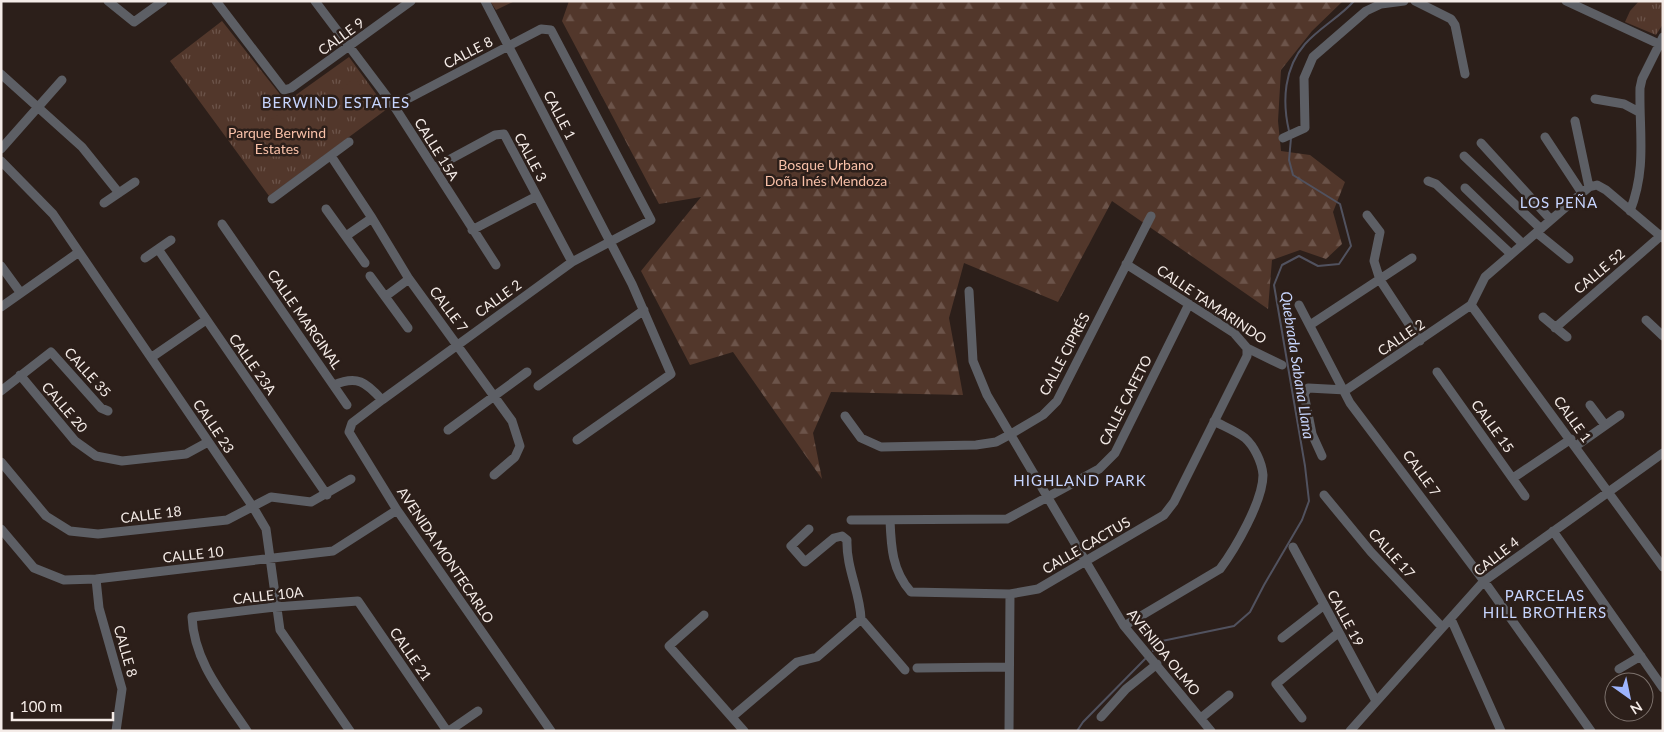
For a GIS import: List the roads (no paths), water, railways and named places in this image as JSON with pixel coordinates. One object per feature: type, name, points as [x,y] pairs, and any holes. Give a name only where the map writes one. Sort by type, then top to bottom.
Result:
[{"type":"street","points":[[108,1],[134,22],[163,1]]},
{"type":"street","name":"CALLE 9","points":[[216,1],[284,90],[291,88],[349,48],[411,1]]},
{"type":"street","name":"CALLE 15A","points":[[315,1],[394,106],[496,265]]},
{"type":"street","name":"CALLE 1","points":[[485,1],[644,310],[671,374],[577,440]]},
{"type":"street","points":[[1283,138],[1305,128],[1304,78],[1313,57],[1366,11],[1381,4],[1404,1]]},
{"type":"street","points":[[1415,1],[1452,19],[1455,25],[1465,74]]},
{"type":"street","points":[[1566,1],[1661,42],[1642,79],[1639,112],[1640,179],[1630,211]]},
{"type":"street","name":"CALLE 8","points":[[394,106],[542,29],[551,30],[554,35]]},
{"type":"street","name":"CALLE 2","points":[[382,400],[572,262],[651,220],[554,35]]},
{"type":"street","points":[[1,74],[39,106],[82,147],[119,193]]},
{"type":"street","points":[[1,149],[62,80]]},
{"type":"street","points":[[1596,99],[1624,104],[1639,112]]},
{"type":"street","points":[[1575,120],[1586,190]]},
{"type":"street","name":"CALLE 3","points":[[434,168],[495,135],[504,134],[572,262]]},
{"type":"street","points":[[1545,137],[1586,190]]},
{"type":"street","points":[[272,199],[349,142]]},
{"type":"street","points":[[1481,143],[1552,220]]},
{"type":"street","name":"CALLE 7","points":[[331,156],[409,279],[459,345],[512,421],[520,446],[515,457],[494,475]]},
{"type":"street","points":[[1464,156],[1569,259]]},
{"type":"street","name":"CALLE 23","points":[[1,162],[53,214],[152,357],[266,528],[275,607],[280,630],[350,731]]},
{"type":"street","points":[[1428,181],[1436,184],[1511,254]]},
{"type":"street","points":[[104,204],[135,182]]},
{"type":"street","points":[[1471,305],[1479,286],[1485,278],[1586,190],[1597,185],[1606,190],[1662,236]]},
{"type":"street","points":[[1464,188],[1523,244]]},
{"type":"street","points":[[472,230],[537,196]]},
{"type":"street","points":[[326,209],[365,263]]},
{"type":"street","points":[[1367,215],[1380,232],[1374,261],[1380,280],[1420,341]]},
{"type":"street","name":"CALLE CIPRÉS","points":[[845,416],[861,438],[881,447],[976,446],[996,442],[1043,416],[1057,402],[1145,222],[1150,216]]},
{"type":"street","points":[[346,236],[372,218]]},
{"type":"street","name":"CALLE MARGINAL","points":[[222,224],[334,385],[346,380],[358,381],[371,388],[382,400]]},
{"type":"street","name":"CALLE 52","points":[[1555,328],[1662,236]]},
{"type":"street","points":[[145,258],[171,240]]},
{"type":"street","name":"CALLE 23A","points":[[158,249],[327,495]]},
{"type":"street","points":[[1,307],[79,252]]},
{"type":"street","points":[[1310,325],[1412,258]]},
{"type":"street","name":"CALLE TAMARINDO","points":[[1126,264],[1234,333],[1247,348],[1282,365]]},
{"type":"street","points":[[1,266],[20,292]]},
{"type":"street","points":[[370,276],[408,328]]},
{"type":"street","points":[[386,296],[409,279]]},
{"type":"street","name":"AVENIDA OLMO","points":[[969,291],[973,361],[987,395],[1124,626],[1211,731]]},
{"type":"street","name":"CALLE CAFETO","points":[[852,520],[1007,519],[1099,469],[1115,453],[1189,304]]},
{"type":"street","name":"CALLE 7","points":[[1299,305],[1346,390],[1350,403],[1484,581],[1591,731]]},
{"type":"street","name":"CALLE 1","points":[[1471,305],[1574,442],[1663,567]]},
{"type":"street","name":"CALLE 2","points":[[1346,390],[1471,305]]},
{"type":"street","points":[[538,386],[644,310]]},
{"type":"street","points":[[1543,317],[1567,337]]},
{"type":"street","points":[[152,357],[206,320]]},
{"type":"street","points":[[1646,320],[1663,336]]},
{"type":"street","name":"CALLE CACTUS","points":[[890,520],[892,554],[901,581],[911,592],[1010,594],[1038,589],[1164,515],[1174,502],[1247,356],[1247,348]]},
{"type":"street","name":"CALLE 35","points":[[1,391],[51,352],[101,408],[108,411]]},
{"type":"street","points":[[448,430],[527,372]]},
{"type":"street","name":"CALLE 15","points":[[1437,372],[1526,496]]},
{"type":"street","name":"CALLE 20","points":[[20,375],[75,441],[96,456],[122,461],[186,454],[208,442]]},
{"type":"street","points":[[334,385],[347,405]]},
{"type":"street","points":[[1322,456],[1312,434],[1304,394],[1308,388],[1346,390]]},
{"type":"street","name":"AVENIDA MONTECARLO","points":[[382,400],[352,423],[349,432],[397,510],[551,731]]},
{"type":"street","points":[[1590,405],[1605,426]]},
{"type":"street","points":[[1513,478],[1605,426],[1620,415]]},
{"type":"street","points":[[1124,626],[1220,569],[1229,557],[1257,500],[1263,475],[1258,454],[1244,438],[1214,421]]},
{"type":"street","name":"CALLE 4","points":[[1350,731],[1484,581],[1663,452]]},
{"type":"street","name":"CALLE 18","points":[[1,462],[46,516],[70,531],[98,534],[227,520],[271,497],[311,502],[327,495]]},
{"type":"street","points":[[327,495],[351,478]]},
{"type":"street","name":"CALLE 17","points":[[1324,495],[1371,552],[1442,627]]},
{"type":"street","name":"CALLE 10","points":[[1,529],[34,568],[64,580],[270,559],[333,550],[397,510]]},
{"type":"street","points":[[810,529],[791,546],[804,562],[834,538],[842,536],[847,540],[850,571],[860,602],[860,619],[904,670]]},
{"type":"street","points":[[1553,531],[1663,688]]},
{"type":"street","name":"CALLE 19","points":[[1293,548],[1376,700]]},
{"type":"street","name":"CALLE 8","points":[[96,578],[99,608],[122,689],[116,731]]},
{"type":"street","points":[[1009,731],[1010,594]]},
{"type":"street","name":"CALLE 21","points":[[347,602],[358,601],[448,731]]},
{"type":"street","name":"CALLE 10A","points":[[247,731],[207,673],[193,634],[192,617],[275,607],[347,602]]},
{"type":"street","points":[[1282,638],[1323,606]]},
{"type":"street","points":[[704,616],[669,646],[744,731]]},
{"type":"street","points":[[732,717],[797,662],[817,657],[860,619]]},
{"type":"street","points":[[1451,619],[1501,731]]},
{"type":"street","points":[[1302,718],[1276,684],[1338,633]]},
{"type":"street","points":[[1619,669],[1641,656]]},
{"type":"street","points":[[1101,717],[1126,689],[1157,664]]},
{"type":"street","points":[[917,668],[1009,668]]},
{"type":"street","points":[[1200,718],[1229,696]]},
{"type":"street","points":[[448,731],[478,711]]},
{"type":"waterway","name":"Quebrada Sabana Llana","points":[[1289,131],[1285,97],[1286,85],[1298,53],[1311,38],[1354,1]]},
{"type":"waterway","name":"Quebrada Sabana Llana","points":[[1153,651],[1162,641],[1234,626],[1250,612],[1302,520],[1309,501],[1305,466],[1274,285],[1282,265],[1299,256],[1318,266],[1339,264],[1351,246],[1340,204],[1293,175],[1289,160],[1291,138]]},
{"type":"waterway","name":"Quebrada Sabana Llana","points":[[1077,731],[1083,722],[1145,659]]},
{"type":"district","name":"BERWIND ESTATES","points":[[336,102]]},
{"type":"district","name":"LOS PEÑA","points":[[1559,202]]},
{"type":"district","name":"HIGHLAND PARK","points":[[1080,480]]},
{"type":"district","name":"PARCELAS HILL BROTHERS","points":[[1545,604]]},
{"type":"park label","name":"Parque Berwind Estates","points":[[277,140]]},
{"type":"park label","name":"Bosque Urbano Doña Inés Mendoza","points":[[826,172]]}]
